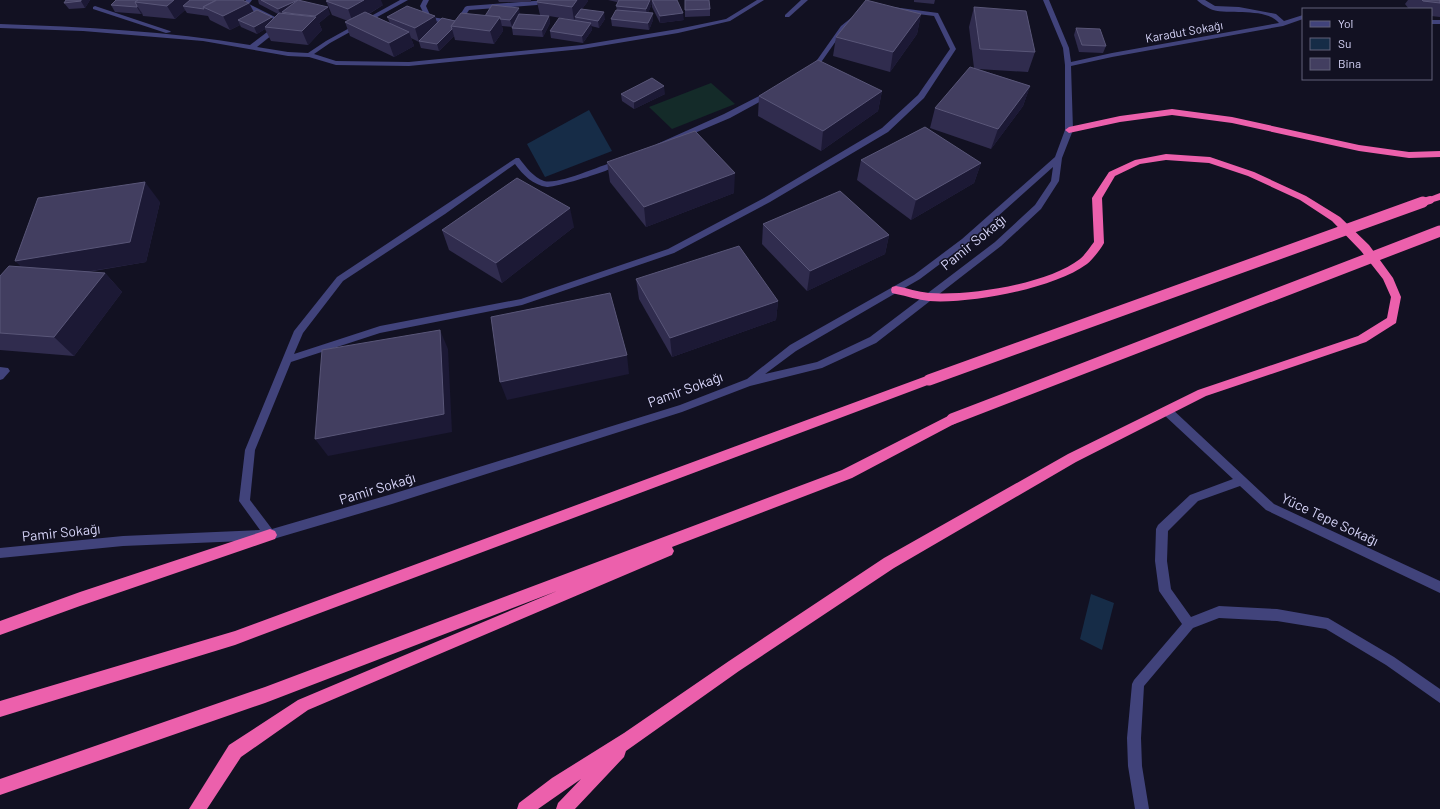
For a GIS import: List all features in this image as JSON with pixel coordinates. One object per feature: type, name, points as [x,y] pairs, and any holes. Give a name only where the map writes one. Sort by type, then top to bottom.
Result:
[{"type":"highway","points":[[1069,130],[1120,119],[1172,112],[1232,120],[1359,148],[1409,155],[1440,154]]},
{"type":"highway","points":[[525,809],[558,784],[630,739],[734,666],[889,563],[1072,458],[1202,393],[1362,339],[1392,320],[1396,297],[1388,278],[1365,248],[1336,219],[1303,198],[1251,174],[1210,160],[1166,157],[1138,162],[1112,174],[1097,198],[1098,243],[1084,261],[1061,274],[1022,287],[959,297],[928,297],[896,290]]},
{"type":"highway","points":[[0,709],[235,638],[930,380],[1435,198]]},
{"type":"highway","points":[[198,809],[235,751],[303,705],[847,474],[952,418],[1440,231]]},
{"type":"highway","points":[[0,787],[265,695],[847,474]]},
{"type":"highway","points":[[0,628],[80,599],[270,535]]},
{"type":"highway","points":[[564,809],[630,739]]},
{"type":"street","points":[[249,0],[245,5],[284,23],[251,48]]},
{"type":"street","points":[[309,55],[328,42],[405,0]]},
{"type":"street","points":[[426,0],[423,6],[430,18],[463,24],[461,18],[467,8],[537,3],[544,0]]},
{"type":"street","points":[[95,8],[166,31],[251,48],[288,54],[309,55],[336,63],[409,64],[582,47],[678,31],[728,20],[761,0]]},
{"type":"street","points":[[787,16],[805,0]]},
{"type":"street","name":"Pamir Sokağı","points":[[0,553],[122,541],[270,535],[400,497],[682,408],[749,382],[819,366],[873,340],[998,244],[1038,207],[1055,181],[1058,158],[1069,130],[1068,65],[1066,48],[1046,0]]},
{"type":"street","points":[[1200,0],[1214,8],[1239,9],[1276,16],[1283,24]]},
{"type":"street","points":[[287,360],[380,330],[530,300],[672,251],[767,200],[885,130],[921,96],[953,49],[936,14],[883,8]]},
{"type":"street","points":[[804,77],[811,73],[843,27],[863,11]]},
{"type":"street","name":"Karadut Sokağı","points":[[1068,65],[1112,55],[1283,24],[1302,17]]},
{"type":"street","points":[[0,26],[83,29],[203,39]]},
{"type":"street","points":[[655,147],[727,116],[776,91]]},
{"type":"street","name":"Pamir Sokağı","points":[[749,382],[793,348],[917,277],[965,241],[1058,158]]},
{"type":"street","points":[[270,535],[244,501],[250,450],[299,331],[340,279],[442,212],[516,160],[528,177],[548,184],[605,168],[627,159]]},
{"type":"street","points":[[0,371],[5,371],[0,376]]},
{"type":"street","name":"Yüce Tepe Sokağı","points":[[1167,411],[1270,507],[1440,587]]},
{"type":"street","points":[[1189,624],[1165,591],[1161,561],[1162,529],[1194,498],[1242,481]]},
{"type":"street","points":[[1141,808],[1135,766],[1134,738],[1138,684],[1189,624],[1219,612],[1277,614],[1328,624],[1390,661],[1440,697]]},
{"type":"green space","points":[[711,83],[735,104],[672,129],[649,107]]},
{"type":"water","points":[[589,110],[612,151],[545,177],[527,144]]},
{"type":"water","points":[[1091,594],[1114,603],[1102,650],[1080,639]]},
{"type":"building","points":[[66,0],[81,0],[81,1],[64,3]]},
{"type":"building","points":[[116,0],[138,0],[135,2],[137,7],[111,5]]},
{"type":"building","points":[[138,0],[174,0],[167,6],[135,2]]},
{"type":"building","points":[[190,0],[216,0],[203,7],[204,9],[183,6]]},
{"type":"building","points":[[217,0],[242,0],[249,3],[223,16],[203,7]]},
{"type":"building","points":[[261,0],[298,0],[278,9]]},
{"type":"building","points":[[298,0],[328,7],[315,16],[282,12]]},
{"type":"building","points":[[364,0],[348,9],[326,1]]},
{"type":"building","points":[[538,0],[577,0],[572,7],[537,2]]},
{"type":"building","points":[[619,0],[650,0],[646,9],[616,6]]},
{"type":"building","points":[[652,0],[677,0],[683,13],[660,16]]},
{"type":"building","points":[[685,0],[709,0],[710,9],[685,10]]},
{"type":"building","points":[[866,0],[921,14],[893,52],[836,37]]},
{"type":"building","points":[[1422,0],[1440,0],[1440,3],[1423,1]]},
{"type":"building","points":[[492,5],[519,8],[510,20],[500,19],[500,17],[485,16]]},
{"type":"building","points":[[407,6],[435,16],[415,28],[387,17]]},
{"type":"building","points":[[974,7],[1026,11],[1035,52],[980,49]]},
{"type":"building","points":[[581,9],[604,12],[598,21],[575,17]]},
{"type":"building","points":[[257,10],[272,17],[254,27],[238,20]]},
{"type":"building","points":[[616,10],[653,13],[648,23],[611,19]]},
{"type":"building","points":[[365,12],[409,32],[389,43],[345,22]]},
{"type":"building","points":[[279,13],[316,17],[302,31],[265,27]]},
{"type":"building","points":[[461,13],[500,17],[490,31],[451,26]]},
{"type":"building","points":[[519,14],[549,16],[542,30],[512,28]]},
{"type":"building","points":[[442,18],[455,21],[451,26],[452,29],[437,44],[419,41]]},
{"type":"building","points":[[559,18],[591,23],[582,36],[550,31]]},
{"type":"building","points":[[1076,28],[1100,29],[1106,46],[1082,45]]},
{"type":"building","points":[[818,60],[882,91],[823,131],[759,96]]},
{"type":"building","points":[[970,67],[1030,86],[998,129],[935,108]]},
{"type":"building","points":[[652,78],[664,86],[634,102],[621,94]]},
{"type":"building","points":[[925,127],[981,163],[916,200],[861,160]]},
{"type":"building","points":[[695,131],[735,173],[644,207],[607,162]]},
{"type":"building","points":[[517,178],[570,208],[496,263],[442,230]]},
{"type":"building","points":[[145,182],[130,242],[15,261],[38,198]]},
{"type":"building","points":[[840,191],[889,235],[810,271],[763,224]]},
{"type":"building","points":[[739,246],[778,301],[670,338],[636,279]]},
{"type":"building","points":[[9,266],[105,273],[54,337],[0,333],[0,276]]},
{"type":"building","points":[[610,293],[627,355],[500,382],[491,317]]},
{"type":"building","points":[[440,330],[444,414],[315,439],[322,350]]}]
